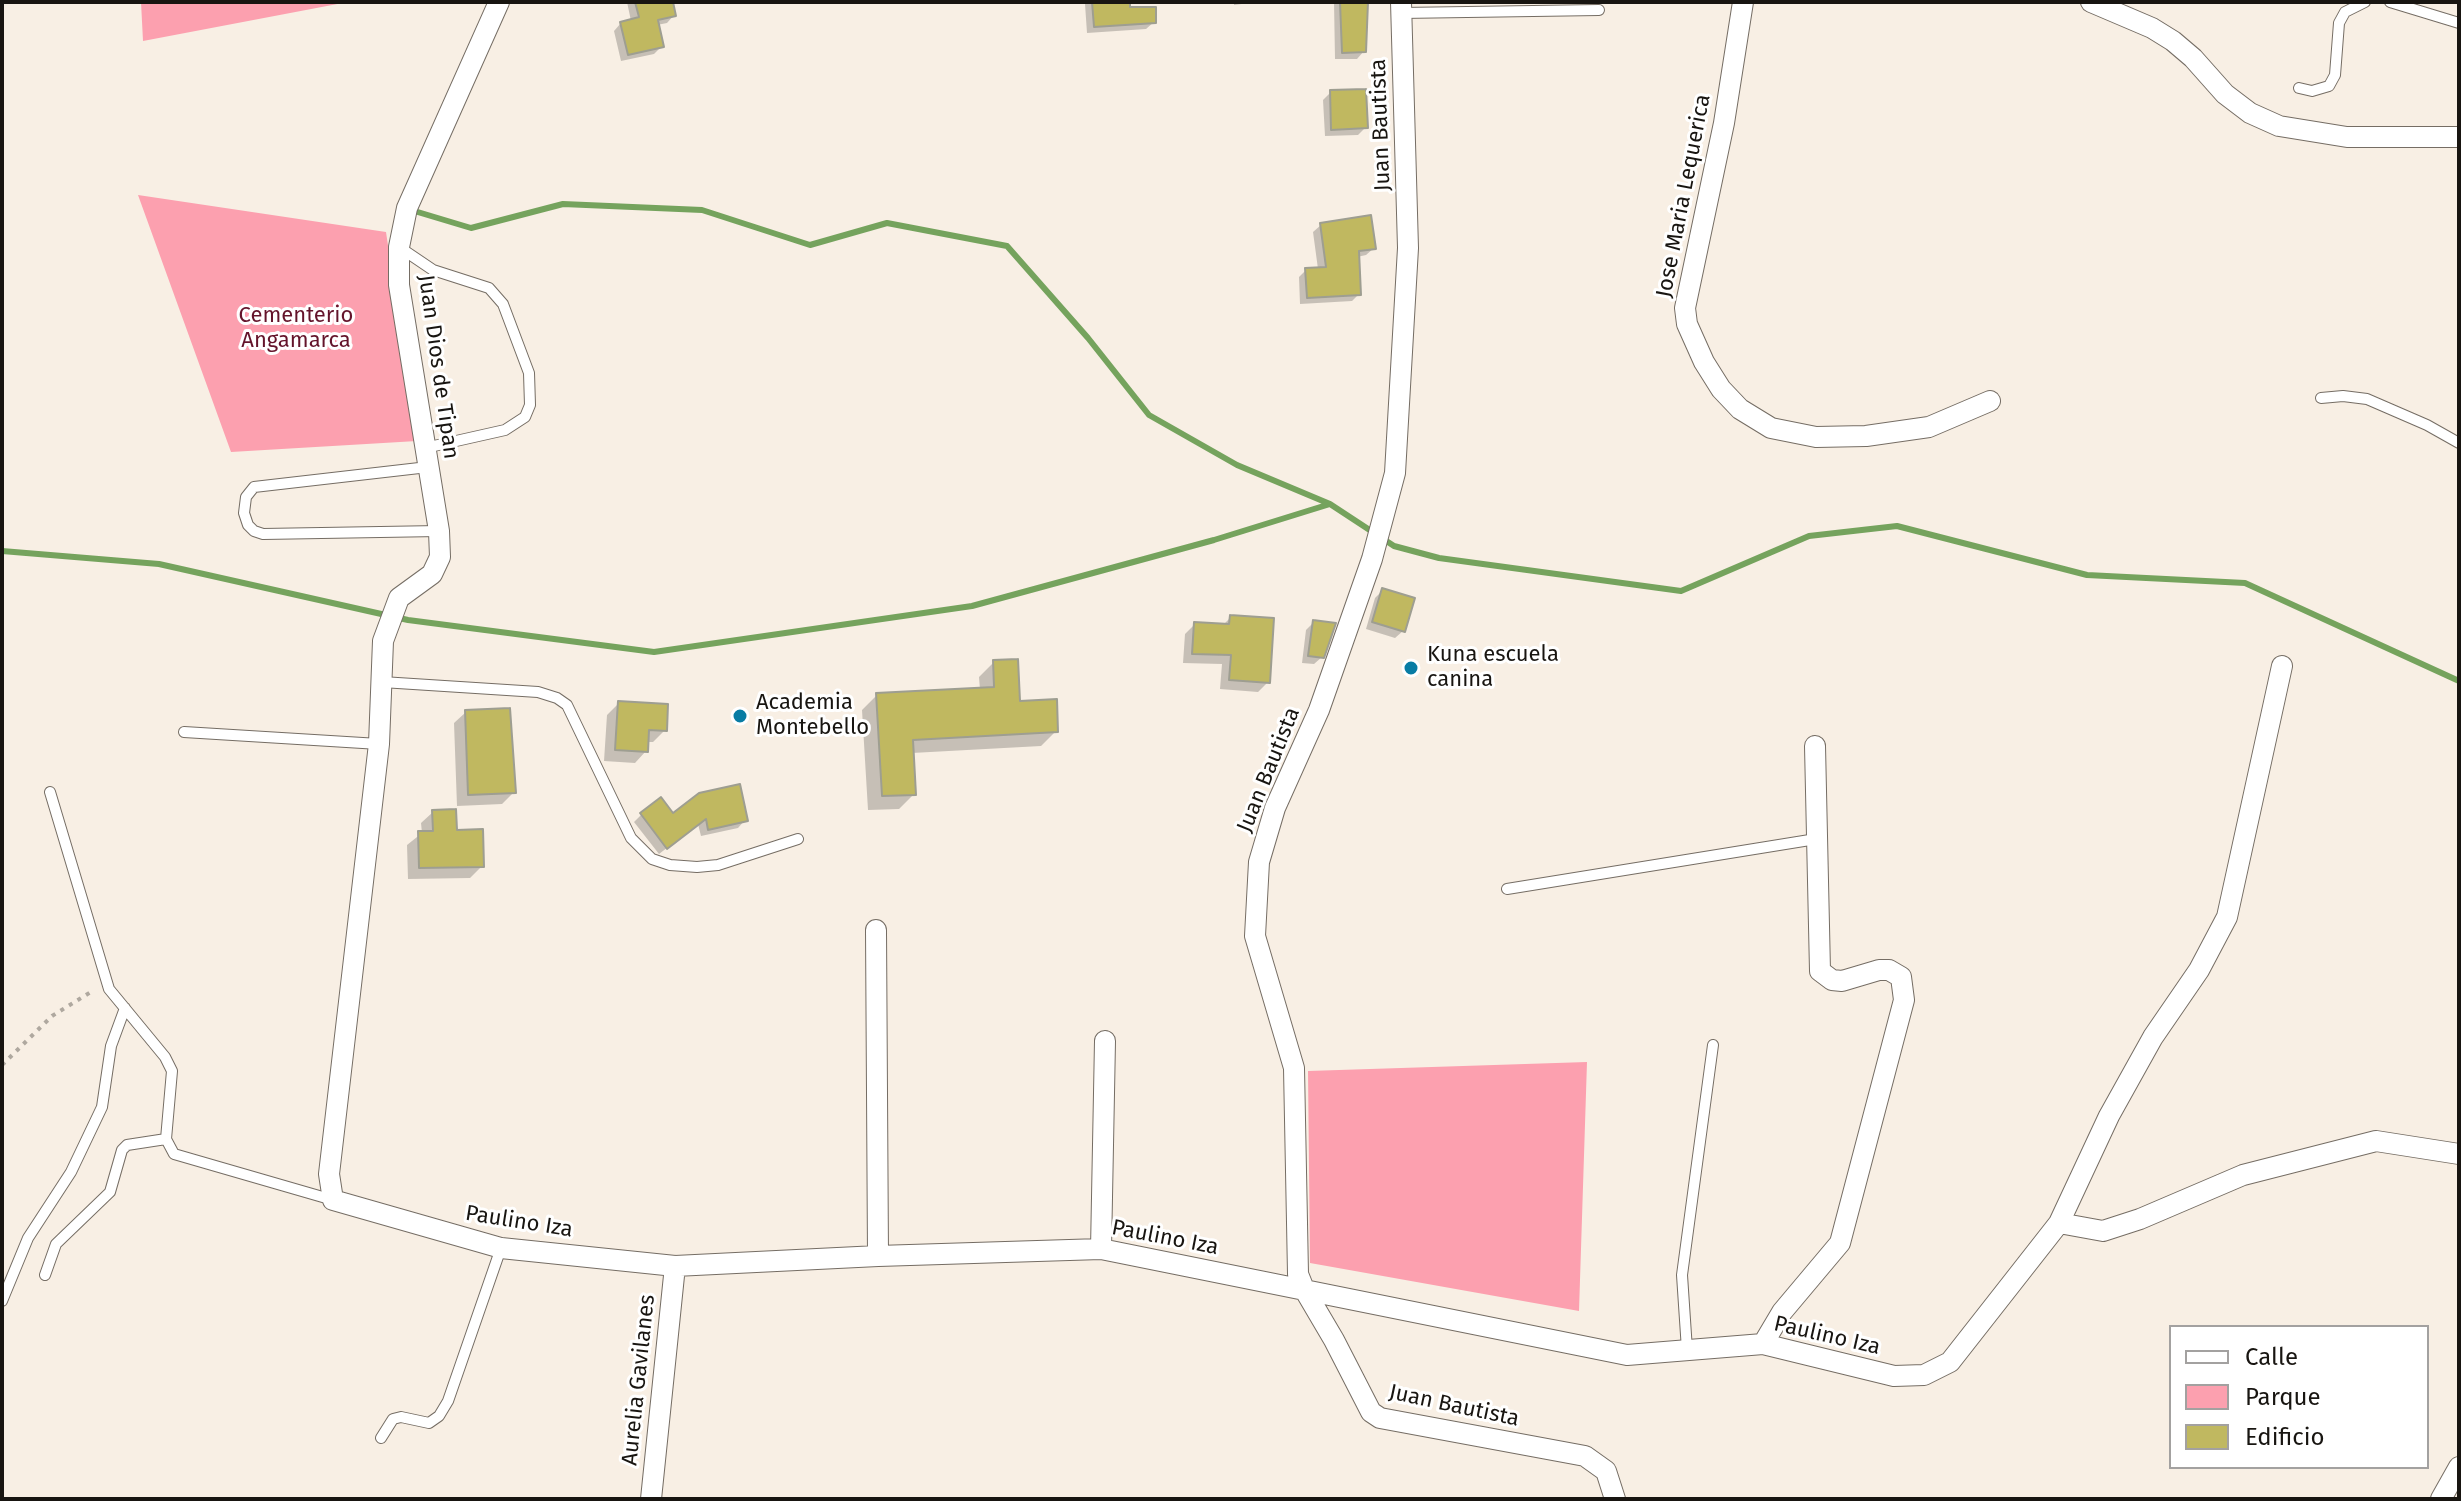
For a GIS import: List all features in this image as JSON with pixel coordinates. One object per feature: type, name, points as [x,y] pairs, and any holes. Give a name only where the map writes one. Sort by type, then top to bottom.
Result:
[{"type":"street","name":"Juan Dios de Tipan","points":[[382,682],[383,641],[399,598],[432,574],[440,557],[439,531],[401,298],[399,247],[407,208],[499,2]]},
{"type":"street","name":"Jose Maria Lequerica","points":[[1743,2],[1724,123],[1685,308],[1690,332],[1704,362],[1721,389],[1740,409],[1771,428],[1816,437],[1866,436],[1929,427],[1990,401]]},
{"type":"street","points":[[2091,2],[2152,28],[2173,41],[2225,94],[2250,113],[2279,126],[2347,137],[2459,137]]},
{"type":"street","name":"Juan Bautista","points":[[1401,8],[1408,248],[1395,473],[1372,559],[1319,710],[1275,808],[1259,862],[1255,936],[1294,1068],[1298,1274],[1371,1412],[1380,1418],[1585,1456],[1606,1471],[1615,1499]]},
{"type":"street","name":"Paulino Iza","points":[[333,1200],[501,1248],[675,1266],[1101,1249],[1627,1355],[1763,1344],[1894,1376],[1924,1375],[1950,1362],[2059,1223],[2109,1116],[2153,1037],[2199,970],[2227,917],[2282,666]]},
{"type":"street","points":[[333,1200],[329,1174],[379,744],[382,682]]},
{"type":"street","points":[[1763,1344],[1782,1312],[1840,1243],[1904,1000],[1901,977],[1889,970],[1842,981],[1832,980],[1820,971],[1815,746]]},
{"type":"street","points":[[876,930],[878,1256]]},
{"type":"street","points":[[1101,1249],[1105,1041]]},
{"type":"street","points":[[2059,1223],[2103,1231],[2140,1219],[2243,1175],[2376,1141],[2459,1154]]},
{"type":"street","name":"Aurelia Gavilanes","points":[[651,1499],[675,1266]]},
{"type":"street","points":[[2441,1499],[2459,1467]]},
{"type":"lane","points":[[2299,88],[2312,91],[2329,86],[2335,75],[2339,23],[2345,12],[2365,2]]},
{"type":"lane","points":[[2390,2],[2459,23]]},
{"type":"lane","points":[[1401,8],[1599,10]]},
{"type":"lane","points":[[399,247],[433,270],[489,288],[503,304],[529,373],[530,405],[525,417],[505,430],[427,457],[254,487],[246,497],[244,513],[248,525],[263,534],[439,531]]},
{"type":"lane","points":[[2321,398],[2343,396],[2367,399],[2427,425],[2459,443]]},
{"type":"lane","points":[[382,682],[538,692],[557,698],[567,705],[631,838],[652,859],[670,865],[718,865],[798,839]]},
{"type":"lane","points":[[184,732],[379,744]]},
{"type":"lane","points":[[50,792],[109,989],[165,1057],[172,1071],[166,1139],[174,1154],[333,1200]]},
{"type":"lane","points":[[1507,889],[1816,839]]},
{"type":"lane","points":[[2,1301],[28,1238],[71,1172],[102,1107],[111,1046],[125,1008]]},
{"type":"lane","points":[[1687,1350],[1682,1275],[1713,1045]]},
{"type":"lane","points":[[45,1275],[56,1244],[110,1192],[122,1150],[127,1145],[166,1139]]},
{"type":"lane","points":[[381,1438],[393,1419],[401,1417],[429,1423],[439,1416],[448,1401],[501,1248]]},
{"type":"path","points":[[2,1065],[52,1016],[90,991],[109,989]]},
{"type":"green space","points":[[141,2],[348,2],[143,41]]},
{"type":"green space","name":"Cementerio Angamarca","points":[[138,195],[386,232],[417,441],[231,452]]},
{"type":"green space","points":[[1587,1062],[1579,1311],[1310,1263],[1308,1071]]},
{"type":"building","points":[[635,2],[673,2],[676,16],[658,20],[664,47],[628,55],[620,22],[639,17]]},
{"type":"building","points":[[1092,2],[1130,2],[1130,7],[1156,7],[1156,23],[1094,27]]},
{"type":"building","points":[[1340,2],[1368,2],[1366,52],[1342,53]]},
{"type":"building","points":[[1366,89],[1368,128],[1331,130],[1330,90]]},
{"type":"building","points":[[1371,215],[1376,249],[1359,251],[1361,295],[1307,298],[1305,268],[1326,267],[1320,223]]},
{"type":"building","points":[[1382,588],[1415,598],[1405,632],[1372,622]]},
{"type":"building","points":[[1230,615],[1274,618],[1270,683],[1229,680],[1231,655],[1192,654],[1194,622],[1229,624]]},
{"type":"building","points":[[1313,620],[1336,623],[1324,658],[1308,656]]},
{"type":"building","points":[[1018,659],[1020,701],[1057,699],[1058,732],[913,740],[916,795],[882,796],[876,693],[994,687],[993,660]]},
{"type":"building","points":[[618,701],[668,704],[667,731],[649,730],[648,752],[615,750]]},
{"type":"building","points":[[510,708],[516,793],[468,795],[465,710]]},
{"type":"building","points":[[740,784],[748,821],[708,830],[706,819],[667,849],[640,813],[661,797],[673,813],[699,793]]},
{"type":"building","points":[[456,809],[457,830],[483,829],[484,867],[419,868],[418,831],[433,831],[432,810]]},
{"type":"waterway","points":[[411,210],[471,228],[563,204],[702,210],[810,245],[887,223],[1007,246],[1088,338],[1149,415],[1237,465],[1330,504]]},
{"type":"waterway","points":[[2,551],[159,564],[408,620],[654,652],[972,606],[1214,540],[1330,504],[1394,546],[1439,558],[1681,591],[1809,536],[1897,526],[2087,575],[2245,583],[2459,681]]},
{"type":"place","name":"Kuna escuela canina","points":[[1411,668]]},
{"type":"place","name":"Academia Montebello","points":[[740,716]]}]
